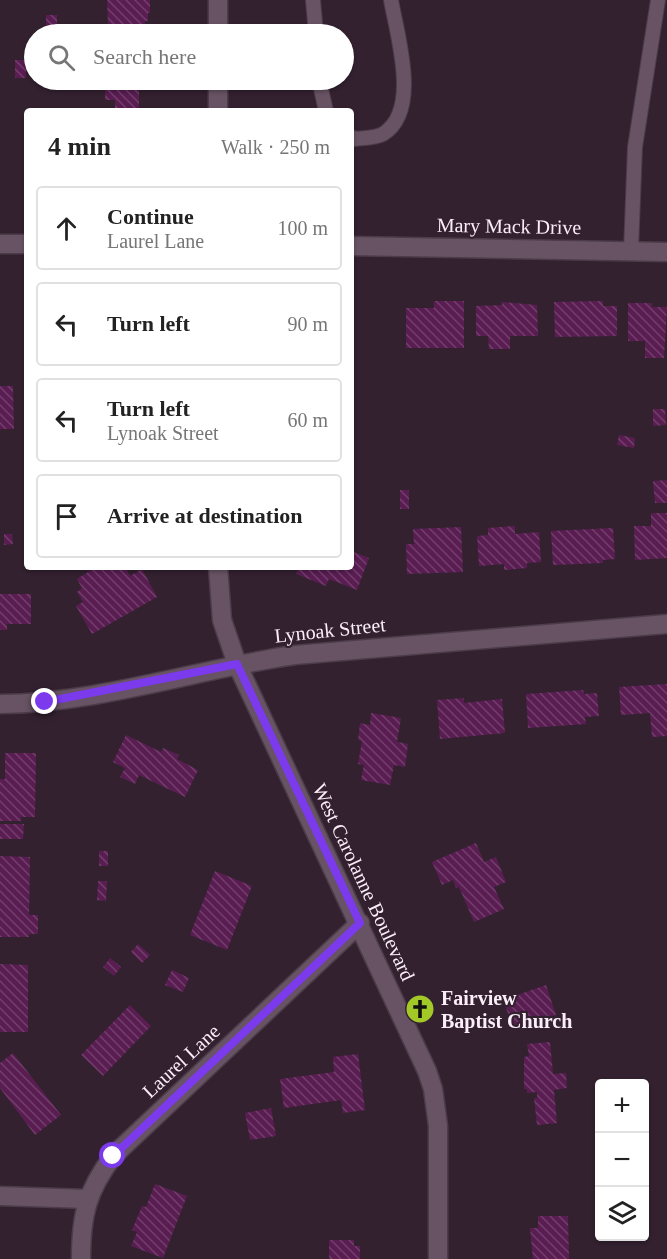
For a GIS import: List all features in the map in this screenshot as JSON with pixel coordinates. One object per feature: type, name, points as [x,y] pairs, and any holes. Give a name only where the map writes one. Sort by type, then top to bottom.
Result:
[{"type":"street","points":[[218,0],[218,24]]},
{"type":"street","points":[[218,90],[218,108]]},
{"type":"street","points":[[0,244],[24,244]]},
{"type":"street","name":"Mary Mack Drive","points":[[354,246],[667,252]]},
{"type":"street","name":"West Carolanne Boulevard","points":[[218,570],[222,620],[237,664],[360,923],[433,1089],[438,1126],[438,1259]]},
{"type":"street","name":"Lynoak Street","points":[[0,704],[65,700],[237,664],[295,655],[667,624]]},
{"type":"street","name":"Laurel Lane","points":[[81,1259],[81,1222],[87,1199],[97,1178],[113,1156],[360,923]]},
{"type":"street","points":[[0,1196],[87,1199]]},
{"type":"lane","points":[[313,0],[315,24]]},
{"type":"lane","points":[[354,138],[383,134],[400,115],[405,86],[391,0]]},
{"type":"lane","points":[[631,250],[635,147],[658,0]]},
{"type":"lane","points":[[321,90],[325,108]]},
{"type":"building","points":[[107,0],[150,0],[150,13],[148,13],[148,21],[145,21],[145,24],[108,24]]},
{"type":"building","points":[[46,15],[57,15],[57,24],[46,24]]},
{"type":"building","points":[[15,60],[24,60],[24,78],[15,78]]},
{"type":"building","points":[[105,90],[139,90],[139,108],[115,108],[115,100],[105,100]]},
{"type":"building","points":[[434,301],[464,301],[464,348],[406,348],[406,308],[434,308]]},
{"type":"building","points":[[603,301],[603,306],[617,306],[617,336],[555,337],[554,302]]},
{"type":"building","points":[[502,302],[537,305],[538,336],[510,336],[510,349],[489,349],[488,336],[476,336],[476,306],[502,305]]},
{"type":"building","points":[[628,303],[652,303],[652,307],[667,307],[664,358],[645,358],[645,341],[628,341]]},
{"type":"building","points":[[0,386],[13,386],[14,429],[0,429]]},
{"type":"building","points":[[653,409],[665,409],[666,425],[653,426]]},
{"type":"building","points":[[619,435],[635,438],[634,448],[617,445]]},
{"type":"building","points":[[667,480],[667,503],[655,503],[653,481]]},
{"type":"building","points":[[400,490],[409,490],[409,509],[400,509]]},
{"type":"building","points":[[651,513],[667,513],[667,558],[635,560],[634,526],[651,526]]},
{"type":"building","points":[[515,526],[515,534],[539,532],[541,562],[527,563],[527,568],[504,570],[504,564],[479,566],[477,536],[488,535],[488,528]]},
{"type":"building","points":[[461,527],[463,572],[407,574],[406,544],[414,544],[413,529]]},
{"type":"building","points":[[613,528],[615,559],[603,560],[603,563],[553,565],[551,531]]},
{"type":"building","points":[[4,534],[12,534],[13,544],[4,545]]},
{"type":"building","points":[[354,552],[369,558],[357,590],[329,579],[326,586],[296,574],[297,570],[354,570]]},
{"type":"building","points":[[91,570],[127,570],[130,576],[143,570],[157,597],[92,634],[76,606],[83,602],[77,592],[82,588],[77,579]]},
{"type":"building","points":[[0,594],[31,594],[31,624],[7,624],[7,630],[0,630]]},
{"type":"building","points":[[667,684],[667,736],[652,737],[650,713],[621,715],[619,687]]},
{"type":"building","points":[[583,690],[584,694],[597,693],[599,716],[585,717],[586,724],[528,728],[526,694]]},
{"type":"building","points":[[464,698],[464,703],[502,699],[505,733],[440,739],[437,700]]},
{"type":"building","points":[[371,713],[401,718],[397,742],[408,744],[405,767],[394,765],[390,785],[361,780],[364,765],[358,764],[362,741],[358,740],[360,723],[370,725]]},
{"type":"building","points":[[126,735],[161,752],[163,748],[179,755],[177,759],[198,770],[185,797],[139,775],[135,784],[120,777],[125,768],[113,762]]},
{"type":"building","points":[[5,753],[36,753],[35,817],[21,817],[21,821],[0,821],[0,779],[5,779]]},
{"type":"building","points":[[0,824],[24,824],[23,839],[0,839]]},
{"type":"building","points":[[476,843],[484,862],[496,857],[506,882],[494,887],[504,909],[474,922],[459,887],[456,888],[453,880],[442,885],[432,862]]},
{"type":"building","points":[[99,851],[108,851],[108,866],[99,866]]},
{"type":"building","points":[[0,856],[30,857],[29,915],[38,915],[38,934],[29,934],[29,937],[0,937]]},
{"type":"building","points":[[215,871],[252,886],[227,950],[190,935]]},
{"type":"building","points":[[98,881],[107,881],[106,901],[97,900]]},
{"type":"building","points":[[138,944],[150,955],[142,963],[131,952]]},
{"type":"building","points":[[110,958],[121,967],[114,976],[103,967]]},
{"type":"building","points":[[0,964],[28,965],[28,1032],[0,1032]]},
{"type":"building","points":[[172,970],[189,978],[183,992],[165,985]]},
{"type":"building","points":[[546,985],[556,1015],[514,1030],[503,1000]]},
{"type":"building","points":[[130,1005],[151,1026],[103,1076],[81,1055]]},
{"type":"building","points":[[550,1042],[553,1074],[566,1073],[567,1088],[554,1090],[557,1123],[537,1125],[534,1098],[537,1098],[537,1092],[527,1093],[527,1089],[524,1089],[524,1057],[529,1056],[527,1044]]},
{"type":"building","points":[[13,1053],[61,1115],[35,1135],[0,1088],[0,1063]]},
{"type":"building","points":[[358,1054],[365,1110],[343,1113],[341,1100],[284,1108],[280,1079],[334,1072],[333,1057]]},
{"type":"building","points":[[271,1108],[276,1136],[250,1140],[245,1113]]},
{"type":"building","points":[[155,1184],[187,1196],[163,1258],[131,1246],[137,1232],[132,1230],[142,1206],[146,1207]]},
{"type":"building","points":[[538,1216],[568,1216],[569,1259],[533,1259],[530,1228],[538,1228]]},
{"type":"building","points":[[329,1240],[354,1240],[354,1246],[360,1246],[360,1259],[329,1259]]},
{"type":"place","name":"Fairview Baptist Church","points":[[420,1009]]},
{"type":"route","points":[[45,702],[65,700],[237,664],[360,923],[113,1156]]}]
